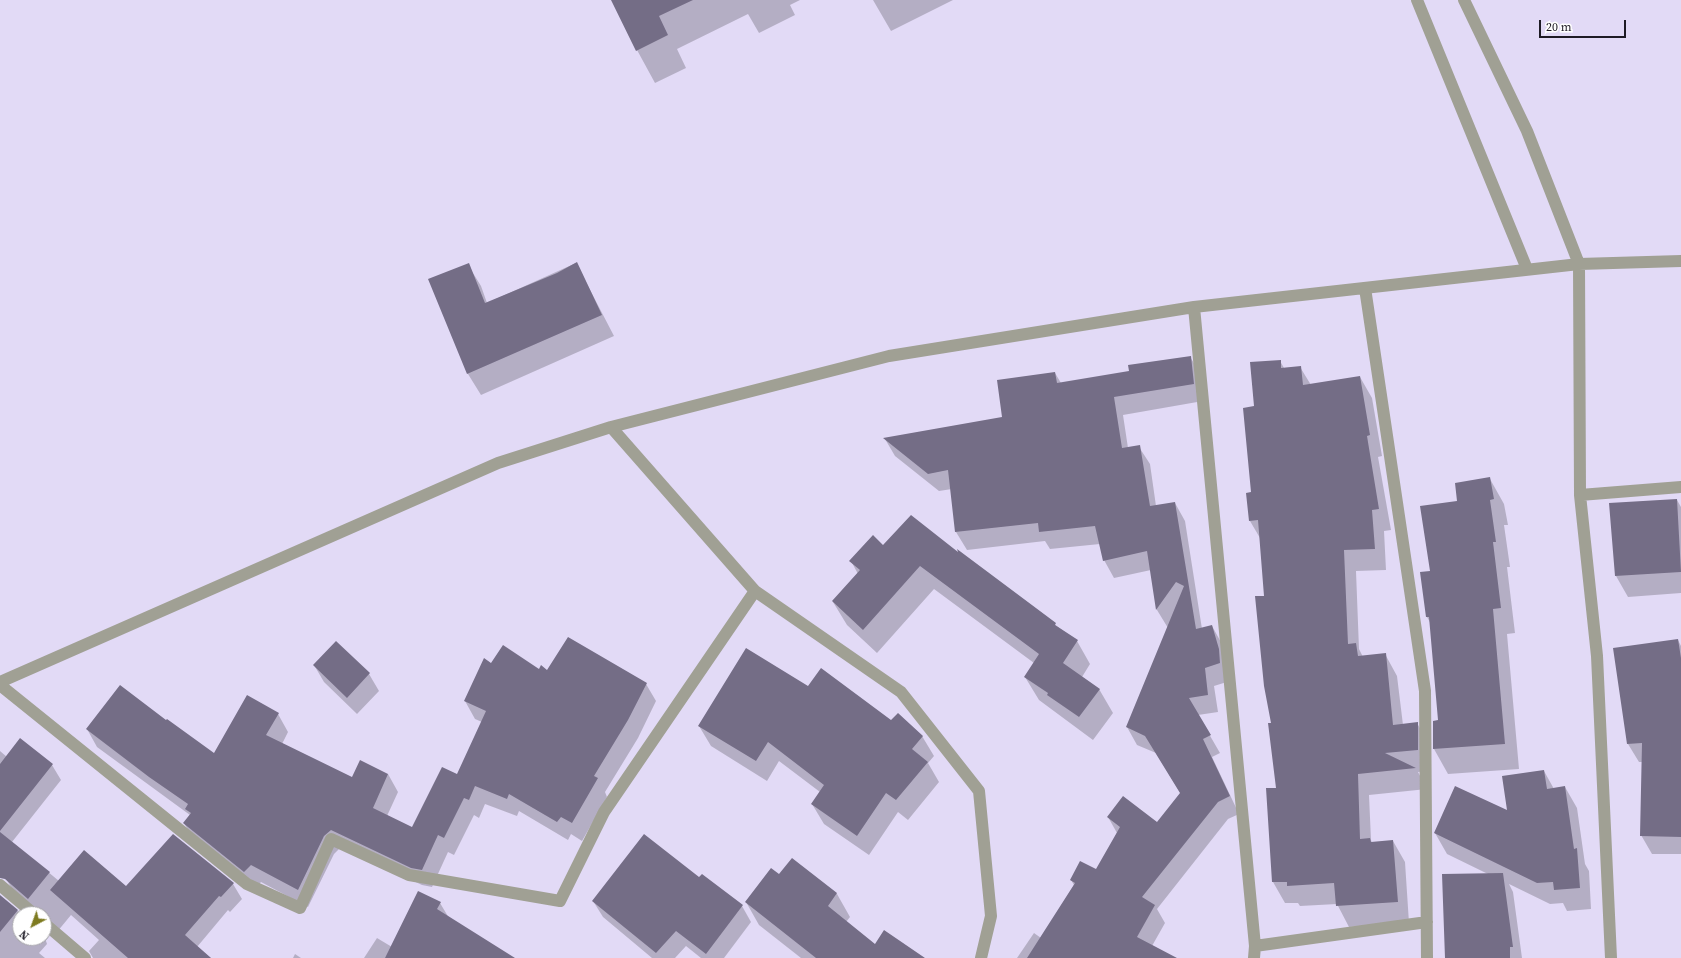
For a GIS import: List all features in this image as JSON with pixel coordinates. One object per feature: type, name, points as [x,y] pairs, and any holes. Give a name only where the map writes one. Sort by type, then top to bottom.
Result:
[{"type":"street","points":[[1417,0],[1526,269]]},
{"type":"street","points":[[1464,0],[1527,131],[1579,264],[1580,495],[1597,656],[1611,958]]},
{"type":"street","points":[[755,591],[604,812],[560,901],[409,875],[331,838],[300,908],[247,884],[0,684],[498,463],[611,427],[889,356],[1194,306],[1579,264],[1681,261]]},
{"type":"street","points":[[1366,288],[1425,691],[1427,958]]},
{"type":"street","points":[[1194,306],[1255,946],[1254,958]]},
{"type":"street","points":[[611,427],[755,591],[901,692],[979,791],[991,916],[981,958]]},
{"type":"street","points":[[1580,495],[1681,487]]},
{"type":"street","points":[[0,885],[25,906]]},
{"type":"street","points":[[1255,946],[1427,922]]},
{"type":"street","points":[[52,930],[86,958]]},
{"type":"building","points":[[611,0],[693,0],[659,16],[668,35],[636,51]]},
{"type":"building","points":[[577,262],[602,315],[467,374],[428,279],[469,263],[485,303],[557,273]]},
{"type":"building","points":[[1191,356],[1194,384],[1114,397],[1122,448],[1140,445],[1150,506],[1175,502],[1196,629],[1212,625],[1219,649],[1220,663],[1205,668],[1208,695],[1189,698],[1211,735],[1203,739],[1230,796],[1218,802],[1142,897],[1155,905],[1137,937],[1177,958],[1027,958],[1075,883],[1070,880],[1080,861],[1096,869],[1120,827],[1107,817],[1123,796],[1157,822],[1180,793],[1145,736],[1126,727],[1184,586],[1176,582],[1156,610],[1147,551],[1103,561],[1095,526],[1039,532],[1038,523],[955,532],[948,470],[928,474],[883,438],[1002,417],[997,380],[1055,372],[1057,383],[1129,371],[1128,365]]},
{"type":"building","points":[[1281,360],[1281,368],[1301,366],[1303,385],[1360,376],[1370,435],[1367,436],[1379,509],[1372,510],[1375,549],[1344,550],[1348,644],[1356,643],[1358,656],[1386,653],[1393,725],[1418,722],[1418,750],[1385,753],[1416,768],[1358,774],[1360,839],[1370,838],[1371,842],[1393,840],[1398,902],[1336,906],[1334,883],[1287,886],[1287,882],[1272,882],[1266,788],[1276,788],[1268,723],[1271,723],[1264,686],[1255,596],[1264,596],[1258,520],[1249,521],[1246,493],[1251,492],[1243,408],[1254,406],[1250,362]]},
{"type":"building","points":[[1490,477],[1494,499],[1490,500],[1496,542],[1493,542],[1501,608],[1493,609],[1505,744],[1433,749],[1433,721],[1438,720],[1429,617],[1426,617],[1420,572],[1430,571],[1420,506],[1457,501],[1455,483]]},
{"type":"building","points":[[1677,499],[1681,572],[1615,576],[1609,503]]},
{"type":"building","points":[[911,515],[958,552],[957,549],[1056,623],[1055,625],[1078,640],[1063,663],[1100,689],[1079,717],[1024,677],[1039,654],[920,566],[863,630],[832,601],[860,570],[849,561],[873,535],[883,545]]},
{"type":"building","points":[[568,637],[647,683],[628,720],[594,776],[598,778],[572,823],[561,817],[557,822],[509,794],[507,799],[475,786],[469,800],[464,798],[444,838],[438,835],[422,870],[411,868],[331,830],[324,836],[298,890],[251,865],[244,872],[183,823],[191,813],[185,809],[188,804],[149,777],[86,729],[120,685],[166,720],[167,719],[214,753],[247,695],[279,713],[266,735],[352,777],[360,760],[388,774],[373,808],[412,827],[442,767],[457,774],[486,711],[464,701],[484,658],[491,663],[503,645],[539,669],[541,665],[547,670]]},
{"type":"building","points":[[1678,639],[1681,658],[1681,837],[1640,836],[1642,743],[1627,744],[1613,648]]},
{"type":"building","points":[[336,641],[370,673],[347,698],[313,665]]},
{"type":"building","points":[[746,648],[808,686],[821,668],[891,720],[898,713],[923,736],[912,749],[928,762],[896,800],[886,793],[857,836],[811,804],[824,785],[768,742],[756,761],[698,726]]},
{"type":"building","points":[[20,738],[53,764],[0,831],[0,764]]},
{"type":"building","points":[[1544,770],[1547,789],[1565,786],[1574,849],[1577,848],[1580,888],[1554,890],[1553,882],[1537,883],[1434,833],[1455,786],[1507,810],[1502,776]]},
{"type":"building","points":[[0,832],[50,872],[28,899],[5,879],[0,878]]},
{"type":"building","points":[[173,834],[234,883],[221,897],[219,896],[185,935],[211,958],[128,958],[50,890],[84,850],[126,886]]},
{"type":"building","points":[[644,834],[699,877],[702,874],[743,905],[706,954],[676,931],[656,953],[592,901]]},
{"type":"building","points":[[792,858],[837,893],[828,906],[875,944],[884,930],[925,958],[816,958],[745,902],[771,868],[779,874]]},
{"type":"building","points":[[1503,873],[1513,947],[1510,947],[1510,958],[1445,958],[1442,874]]},
{"type":"building","points":[[418,891],[441,902],[437,909],[515,958],[385,958]]},
{"type":"building","points":[[0,895],[13,906],[12,917],[0,932]]}]
